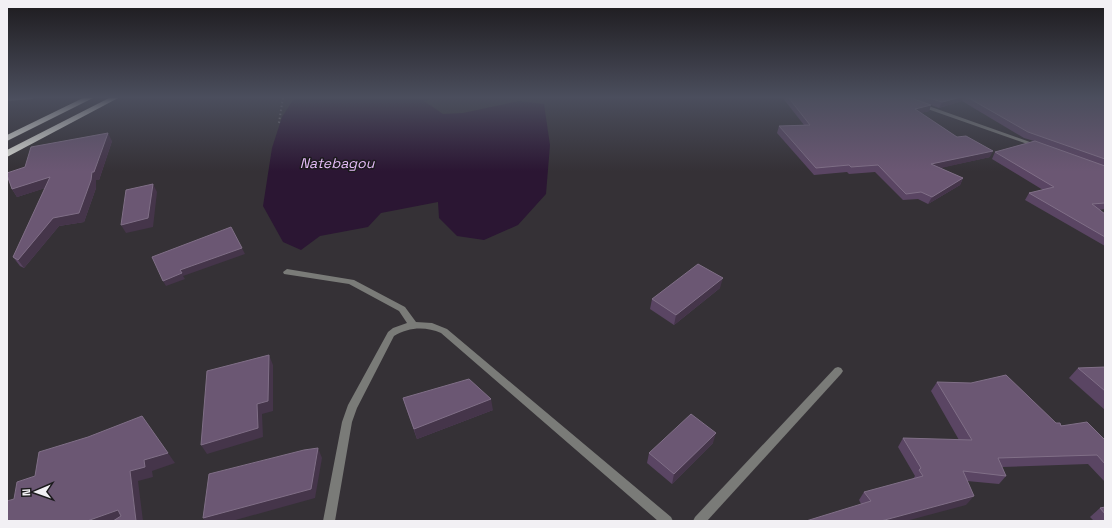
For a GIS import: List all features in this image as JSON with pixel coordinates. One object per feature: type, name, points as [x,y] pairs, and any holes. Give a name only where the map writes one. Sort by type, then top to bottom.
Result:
[{"type":"highway","points":[[7,138],[41,122]]},
{"type":"highway","points":[[7,154],[69,122]]},
{"type":"street","points":[[969,122],[1046,149]]},
{"type":"street","points":[[287,272],[351,282],[402,309],[414,326]]},
{"type":"street","points":[[329,521],[347,422],[352,408],[391,334],[398,329],[414,326],[434,326],[444,331],[667,521]]},
{"type":"street","points":[[700,521],[838,371]]},
{"type":"water","name":"Natebagou","points":[[281,122],[547,122],[550,145],[546,194],[518,225],[484,240],[457,236],[439,218],[438,202],[381,213],[368,227],[320,236],[301,250],[283,242],[263,206],[272,148]]},
{"type":"building","points":[[807,122],[934,122],[957,137],[966,136],[993,151],[931,164],[963,178],[932,197],[921,192],[906,194],[878,165],[851,167],[849,165],[816,168],[779,126],[810,125]]},
{"type":"building","points":[[1010,122],[1105,122],[1105,159],[1028,132]]},
{"type":"building","points":[[108,133],[94,172],[92,172],[91,180],[79,213],[53,218],[18,260],[13,257],[50,177],[12,189],[7,173],[25,167],[31,147]]},
{"type":"building","points":[[1035,141],[1105,166],[1105,203],[1092,204],[1105,214],[1105,237],[1029,193],[1054,187],[995,152]]},
{"type":"building","points":[[153,184],[148,218],[121,225],[126,190]]},
{"type":"building","points":[[231,227],[242,248],[180,270],[182,273],[163,281],[152,257]]},
{"type":"building","points":[[698,264],[723,278],[676,315],[652,299]]},
{"type":"building","points":[[269,355],[268,401],[257,404],[258,428],[201,445],[207,371]]},
{"type":"building","points":[[1105,367],[1105,391],[1078,368]]},
{"type":"building","points":[[1006,375],[1056,423],[1060,423],[1061,426],[1087,422],[1105,440],[1105,464],[1097,455],[998,458],[1006,476],[963,471],[974,496],[881,521],[806,521],[871,501],[864,492],[923,476],[919,470],[921,468],[903,438],[972,440],[937,382],[971,383]]},
{"type":"building","points":[[469,379],[491,399],[414,429],[403,398]]},
{"type":"building","points":[[691,414],[716,433],[674,474],[649,453]]},
{"type":"building","points":[[142,416],[168,453],[144,460],[145,467],[130,471],[136,521],[113,521],[121,516],[118,510],[87,521],[7,521],[7,501],[14,499],[17,482],[35,476],[39,452],[88,437]]},
{"type":"building","points":[[318,448],[311,489],[203,518],[209,474],[304,450]]},
{"type":"building","points":[[1105,507],[1105,514],[1100,508]]}]
